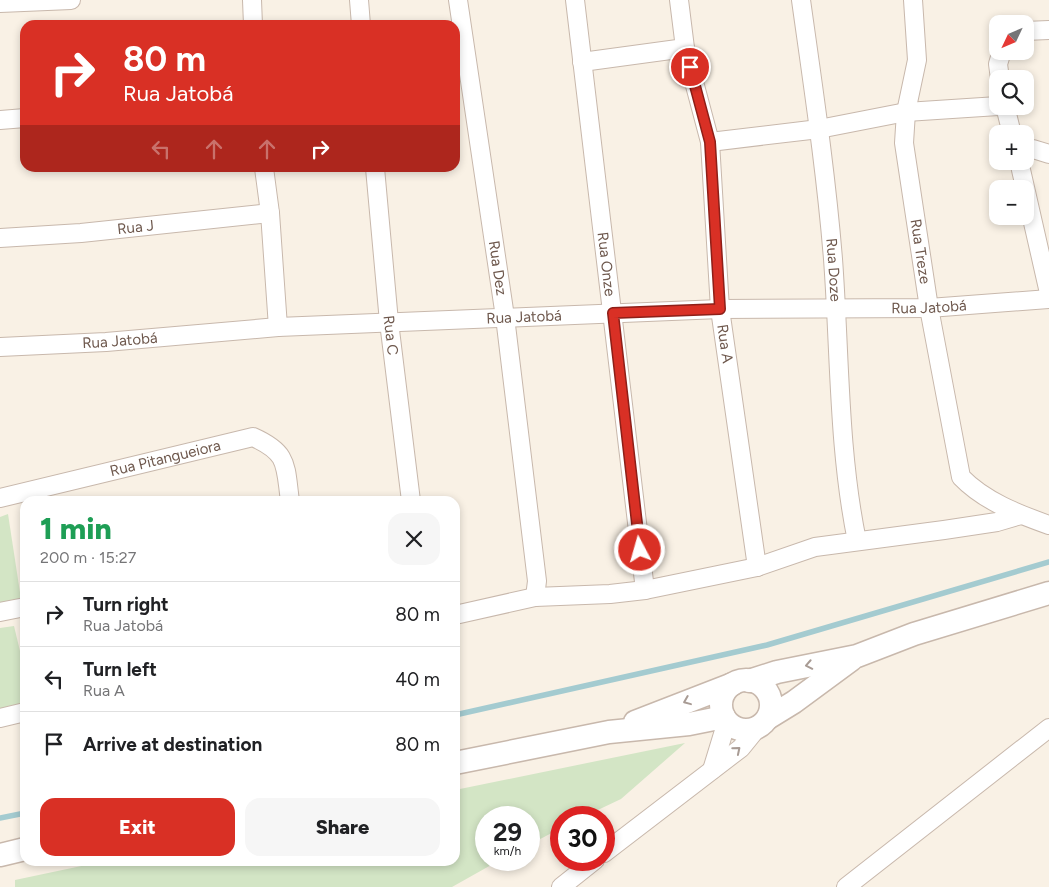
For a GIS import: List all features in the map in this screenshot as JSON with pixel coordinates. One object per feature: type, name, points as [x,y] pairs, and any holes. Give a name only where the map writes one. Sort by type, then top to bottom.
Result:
[{"type":"street","points":[[0,3],[71,0]]},
{"type":"street","points":[[252,0],[253,20]]},
{"type":"street","points":[[359,0],[361,20]]},
{"type":"street","name":"Rua Dez","points":[[458,0],[505,317],[537,581],[535,597]]},
{"type":"street","name":"Rua Onze","points":[[575,0],[645,590]]},
{"type":"street","name":"Rua A","points":[[679,0],[685,48],[710,142],[720,309],[757,568]]},
{"type":"street","name":"Rua Doze","points":[[801,0],[819,129],[833,260],[848,497],[857,541]]},
{"type":"street","name":"Rua Treze","points":[[913,0],[917,60],[906,112],[904,144],[929,308],[961,477],[973,489],[1021,515]]},
{"type":"street","points":[[1034,31],[1049,30]]},
{"type":"street","points":[[582,62],[685,48]]},
{"type":"street","points":[[710,142],[819,129],[906,112],[989,107]]},
{"type":"street","points":[[0,120],[20,118]]},
{"type":"street","points":[[1034,150],[1049,154]]},
{"type":"street","points":[[1021,170],[1049,293]]},
{"type":"street","points":[[265,172],[270,213],[278,327]]},
{"type":"street","name":"Rua C","points":[[375,172],[389,322],[411,496]]},
{"type":"street","name":"Rua J","points":[[0,238],[80,233],[270,213]]},
{"type":"street","name":"Rua Jatobá","points":[[0,347],[106,342],[278,327],[720,309],[929,308],[1049,299]]},
{"type":"street","name":"Rua Pitangueiora","points":[[0,498],[252,437],[271,445],[285,463],[289,496]]},
{"type":"street","points":[[460,614],[535,597],[610,594],[645,590],[757,568],[815,547],[997,522],[1021,515],[1049,525]]},
{"type":"street","points":[[609,732],[741,682],[777,672],[857,656],[914,634],[1049,593]]},
{"type":"street","points":[[0,612],[20,608]]},
{"type":"street","points":[[460,762],[609,732],[726,719],[741,730],[763,722],[857,656]]},
{"type":"street","points":[[615,845],[741,748],[763,722],[771,702],[768,694],[757,683],[741,682],[722,699],[726,719],[712,770]]},
{"type":"street","points":[[0,718],[20,713]]},
{"type":"street","points":[[846,887],[1049,728]]},
{"type":"street","points":[[0,855],[20,850]]},
{"type":"street","points":[[561,887],[581,871]]},
{"type":"green space","points":[[8,514],[20,599],[0,604],[0,517]]},
{"type":"green space","points":[[14,626],[20,651],[20,704],[0,709],[0,628]]},
{"type":"green space","points":[[685,743],[621,799],[606,806],[550,806],[550,834],[540,839],[540,806],[475,806],[475,871],[480,871],[452,887],[15,887],[15,880],[81,866],[460,866],[460,789]]},
{"type":"waterway","points":[[460,714],[767,645],[1049,562]]},
{"type":"waterway","points":[[0,818],[20,814]]},
{"type":"route","points":[[640,550],[613,313],[720,309],[710,142],[690,67]]}]
